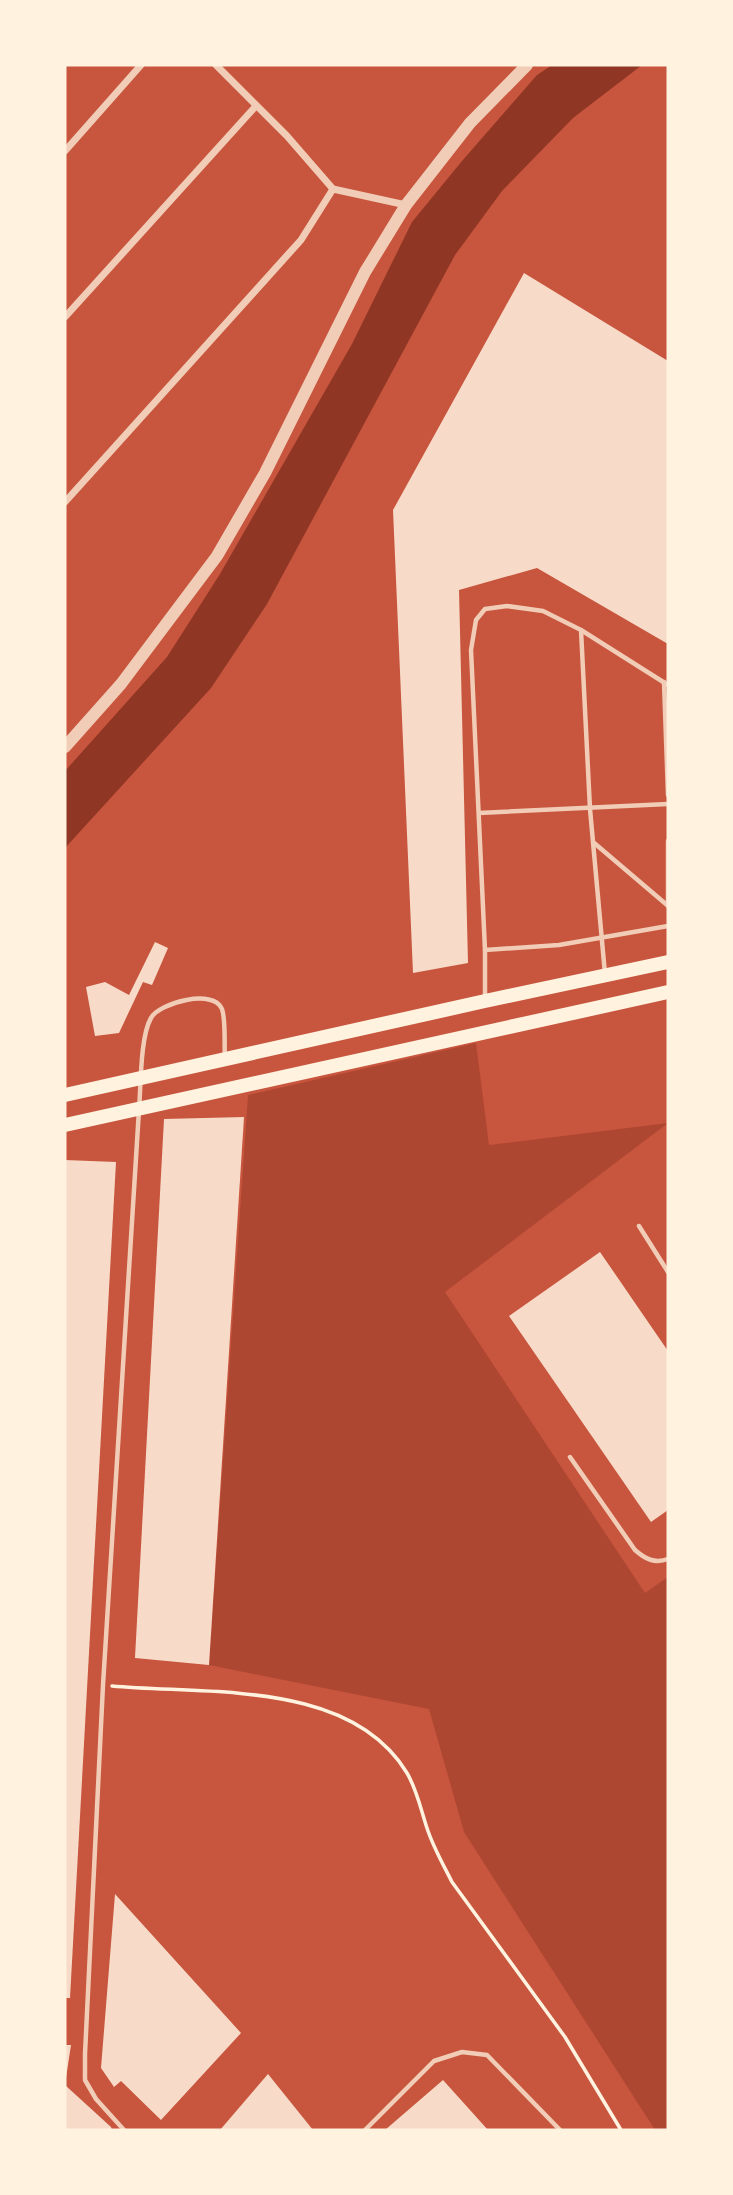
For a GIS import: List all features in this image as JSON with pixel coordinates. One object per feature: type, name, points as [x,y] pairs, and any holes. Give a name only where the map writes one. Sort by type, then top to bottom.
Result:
[{"type":"main road","points":[[65,1095],[668,962]]},
{"type":"main road","points":[[65,1125],[668,992]]},
{"type":"street","points":[[65,151],[141,65]]},
{"type":"street","points":[[216,65],[255,107],[287,136],[333,189],[406,205]]},
{"type":"street","points":[[65,747],[121,684],[217,556],[265,473],[365,272],[406,205],[470,123],[527,65]]},
{"type":"street","points":[[65,317],[255,107]]},
{"type":"street","points":[[65,502],[301,240],[333,189]]},
{"type":"lane","points":[[485,1001],[471,650],[476,620],[485,609],[507,607],[543,611],[581,630],[666,684],[668,795]]},
{"type":"lane","points":[[581,630],[592,841],[605,975]]},
{"type":"lane","points":[[479,813],[668,804]]},
{"type":"lane","points":[[592,841],[668,906]]},
{"type":"lane","points":[[668,841],[668,906]]},
{"type":"lane","points":[[485,950],[559,945],[668,926]]},
{"type":"lane","points":[[124,2130],[96,2099],[85,2080],[103,1685],[139,1110],[145,1037],[149,1021],[154,1013],[164,1007],[187,1000],[207,998],[216,1001],[222,1009],[225,1060]]},
{"type":"lane","points":[[639,1226],[668,1272]]},
{"type":"lane","points":[[570,1457],[635,1550],[652,1561],[668,1559]]},
{"type":"lane","points":[[365,2130],[434,2061],[462,2052],[487,2055],[560,2130]]},
{"type":"path","points":[[103,1685],[233,1694],[298,1703],[333,1712],[361,1726],[384,1744],[409,1776],[437,1854],[452,1882],[565,2037],[621,2130]]},
{"type":"shaded area","points":[[552,65],[642,65],[573,118],[502,191],[455,255],[267,604],[211,688],[65,848],[65,771],[167,657],[220,574],[352,344],[412,222],[537,75]]},
{"type":"shaded area","points":[[476,1043],[489,1145],[668,1123],[445,1292],[645,1593],[668,1577],[668,2130],[655,2130],[464,1832],[429,1709],[209,1665],[248,1095]]},
{"type":"building","points":[[524,273],[668,361],[668,644],[537,568],[459,590],[468,963],[413,973],[393,510]]},
{"type":"building","points":[[155,942],[168,948],[152,985],[143,982],[119,1033],[95,1036],[86,987],[105,982],[129,995]]},
{"type":"building","points":[[244,1117],[209,1665],[135,1658],[164,1119]]},
{"type":"building","points":[[65,1160],[116,1162],[70,1998],[65,1998]]},
{"type":"building","points":[[600,1252],[668,1351],[668,1510],[651,1522],[509,1316]]},
{"type":"building","points":[[115,1894],[241,2033],[161,2120],[121,2081],[114,2087],[101,2068]]},
{"type":"building","points":[[65,2045],[71,2045],[66,2078],[65,2078]]},
{"type":"building","points":[[268,2074],[313,2130],[220,2130]]},
{"type":"building","points":[[443,2080],[488,2130],[385,2130]]},
{"type":"building","points":[[65,2085],[111,2127],[112,2130],[65,2130]]}]
